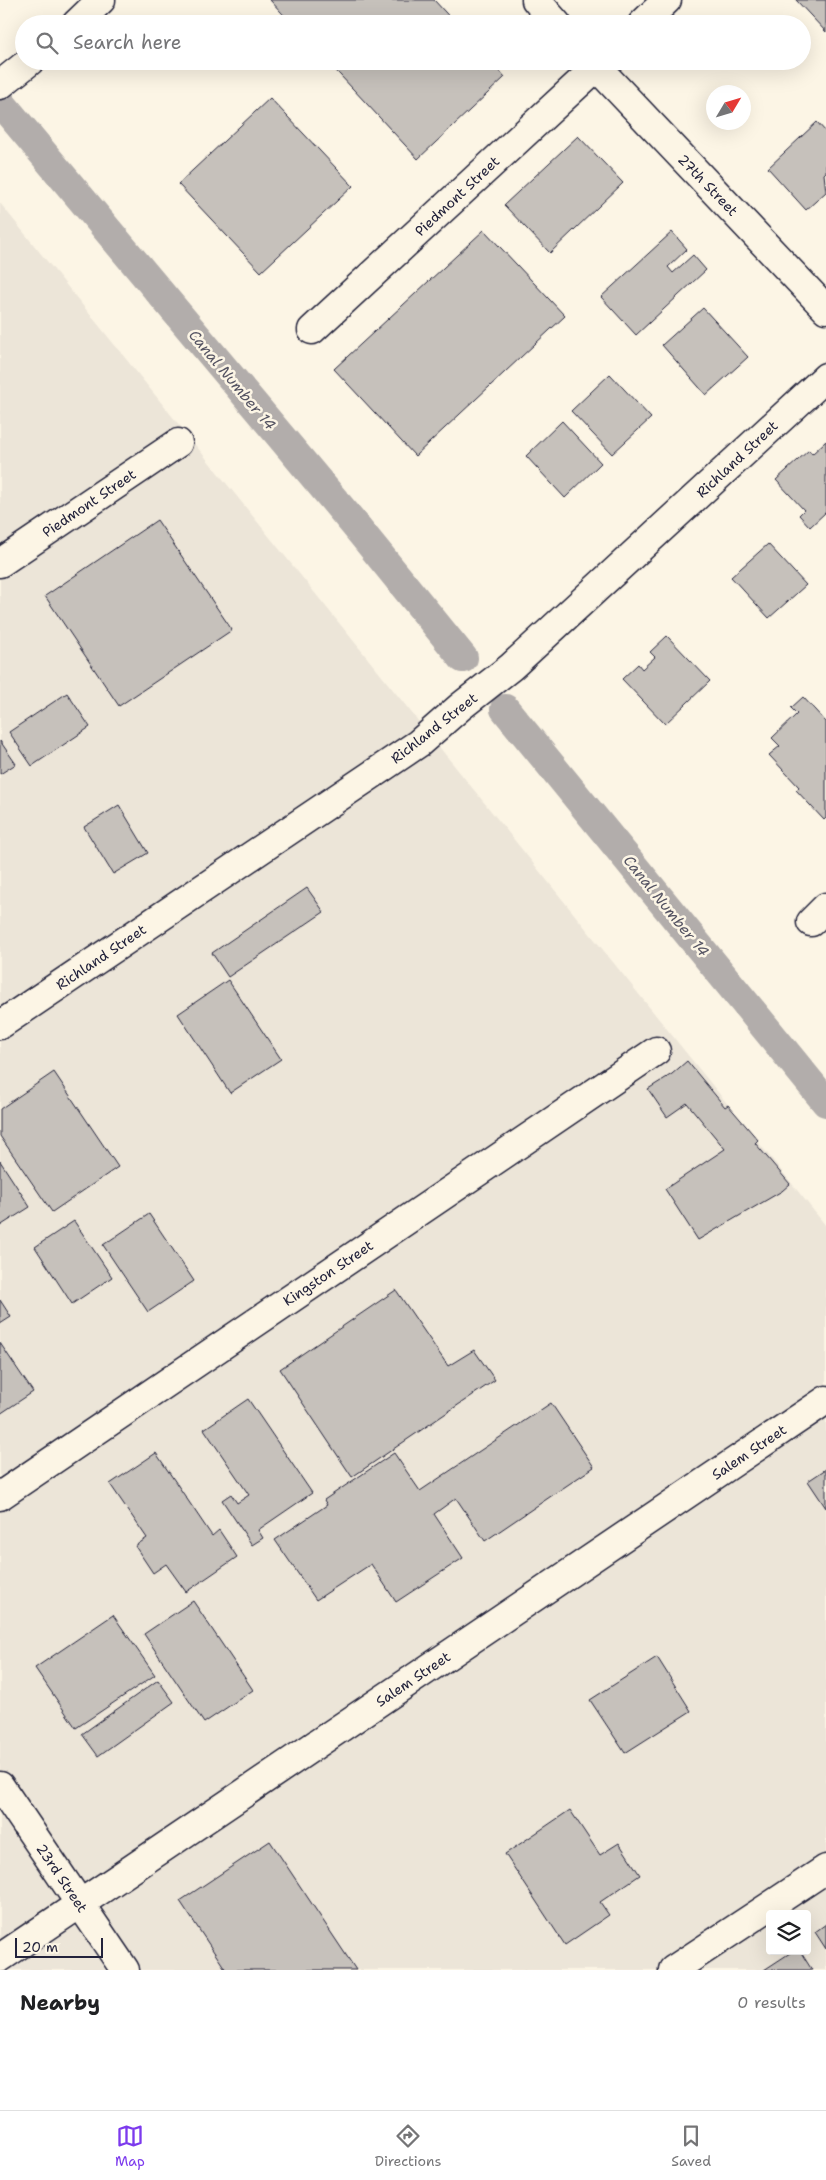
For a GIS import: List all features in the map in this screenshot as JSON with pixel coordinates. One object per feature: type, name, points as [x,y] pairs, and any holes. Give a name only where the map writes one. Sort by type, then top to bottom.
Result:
[{"type":"street","points":[[85,15],[101,0]]},
{"type":"street","points":[[536,0],[549,15]]},
{"type":"street","points":[[651,15],[667,0]]},
{"type":"street","name":"Piedmont Street","points":[[312,330],[589,70]]},
{"type":"street","name":"27th Street","points":[[603,70],[826,308]]},
{"type":"street","name":"Richland Street","points":[[0,1025],[419,743],[460,707],[511,667],[826,377]]},
{"type":"street","name":"Piedmont Street","points":[[0,563],[178,443]]},
{"type":"street","name":"Kingston Street","points":[[0,1496],[656,1050]]},
{"type":"street","name":"Salem Street","points":[[0,1958],[826,1400]]},
{"type":"street","name":"23rd Street","points":[[0,1786],[125,1970]]},
{"type":"street","points":[[673,1970],[826,1869]]},
{"type":"shaded area","points":[[0,203],[826,1226],[826,1970],[0,1970]]},
{"type":"building","points":[[270,0],[434,0],[448,15],[284,15]]},
{"type":"building","points":[[796,0],[826,0],[826,32],[811,15]]},
{"type":"building","points":[[335,70],[499,70],[505,77],[418,159]]},
{"type":"building","points":[[270,98],[353,186],[261,272],[178,184]]},
{"type":"building","points":[[817,122],[826,132],[826,172],[824,174],[826,192],[806,210],[768,168]]},
{"type":"building","points":[[578,136],[623,183],[550,253],[504,205]]},
{"type":"building","points":[[484,230],[565,316],[415,456],[334,369]]},
{"type":"building","points":[[672,232],[687,249],[668,267],[673,273],[693,255],[706,270],[636,335],[601,297]]},
{"type":"building","points":[[703,308],[748,357],[706,395],[662,345]]},
{"type":"building","points":[[610,374],[651,418],[612,454],[571,411]]},
{"type":"building","points":[[562,421],[601,463],[565,498],[526,456]]},
{"type":"building","points":[[826,441],[826,512],[810,527],[799,515],[804,510],[776,480],[809,450],[812,454]]},
{"type":"building","points":[[157,520],[232,630],[119,706],[45,596]]},
{"type":"building","points":[[768,544],[806,585],[769,618],[731,577]]},
{"type":"building","points":[[667,636],[710,681],[665,724],[622,679],[638,664],[642,669],[655,657],[650,652]]},
{"type":"building","points":[[67,693],[90,727],[32,766],[9,732]]},
{"type":"building","points":[[803,697],[826,722],[826,818],[824,820],[796,790],[799,787],[769,755],[780,746],[772,738],[797,714],[791,708]]},
{"type":"building","points":[[0,741],[16,764],[0,774]]},
{"type":"building","points":[[119,805],[148,853],[113,874],[84,827]]},
{"type":"building","points":[[307,888],[324,912],[228,977],[212,953]]},
{"type":"building","points":[[228,980],[281,1059],[230,1093],[178,1014]]},
{"type":"building","points":[[687,1061],[725,1107],[728,1105],[758,1140],[755,1143],[790,1184],[782,1191],[698,1240],[665,1189],[725,1149],[687,1103],[667,1117],[648,1089],[672,1074]]},
{"type":"building","points":[[54,1072],[118,1167],[52,1212],[0,1136],[0,1109]]},
{"type":"building","points":[[0,1161],[30,1207],[0,1226]]},
{"type":"building","points":[[149,1214],[194,1281],[148,1312],[103,1245]]},
{"type":"building","points":[[74,1221],[112,1277],[72,1304],[35,1247]]},
{"type":"building","points":[[396,1290],[448,1366],[474,1350],[495,1380],[352,1477],[280,1369]]},
{"type":"building","points":[[0,1300],[11,1317],[0,1324]]},
{"type":"building","points":[[0,1343],[33,1392],[0,1414]]},
{"type":"building","points":[[248,1399],[312,1493],[258,1530],[263,1538],[252,1545],[222,1500],[231,1494],[237,1503],[249,1495],[204,1429]]},
{"type":"building","points":[[551,1403],[594,1467],[485,1541],[456,1498],[434,1514],[463,1558],[396,1602],[371,1564],[316,1600],[275,1540],[327,1505],[324,1500],[394,1453],[420,1491]]},
{"type":"building","points":[[156,1453],[212,1536],[219,1530],[237,1557],[186,1592],[166,1564],[153,1573],[135,1546],[147,1538],[110,1484]]},
{"type":"building","points":[[826,1469],[826,1508],[808,1481]]},
{"type":"building","points":[[193,1601],[253,1690],[204,1723],[144,1634]]},
{"type":"building","points":[[113,1615],[155,1675],[76,1728],[35,1668]]},
{"type":"building","points":[[657,1657],[691,1711],[625,1753],[590,1700]]},
{"type":"building","points":[[158,1680],[174,1702],[98,1756],[82,1734]]},
{"type":"building","points":[[570,1810],[600,1855],[619,1843],[640,1875],[600,1902],[609,1915],[565,1945],[505,1854]]},
{"type":"building","points":[[270,1841],[356,1970],[226,1970],[180,1901]]},
{"type":"building","points":[[826,1924],[826,1949],[815,1932]]},
{"type":"building","points":[[787,1955],[803,1955],[812,1970],[764,1970]]},
{"type":"waterway","name":"Canal Number 14","points":[[0,102],[355,525],[463,658]]},
{"type":"waterway","name":"Canal Number 14","points":[[505,709],[826,1102]]}]
